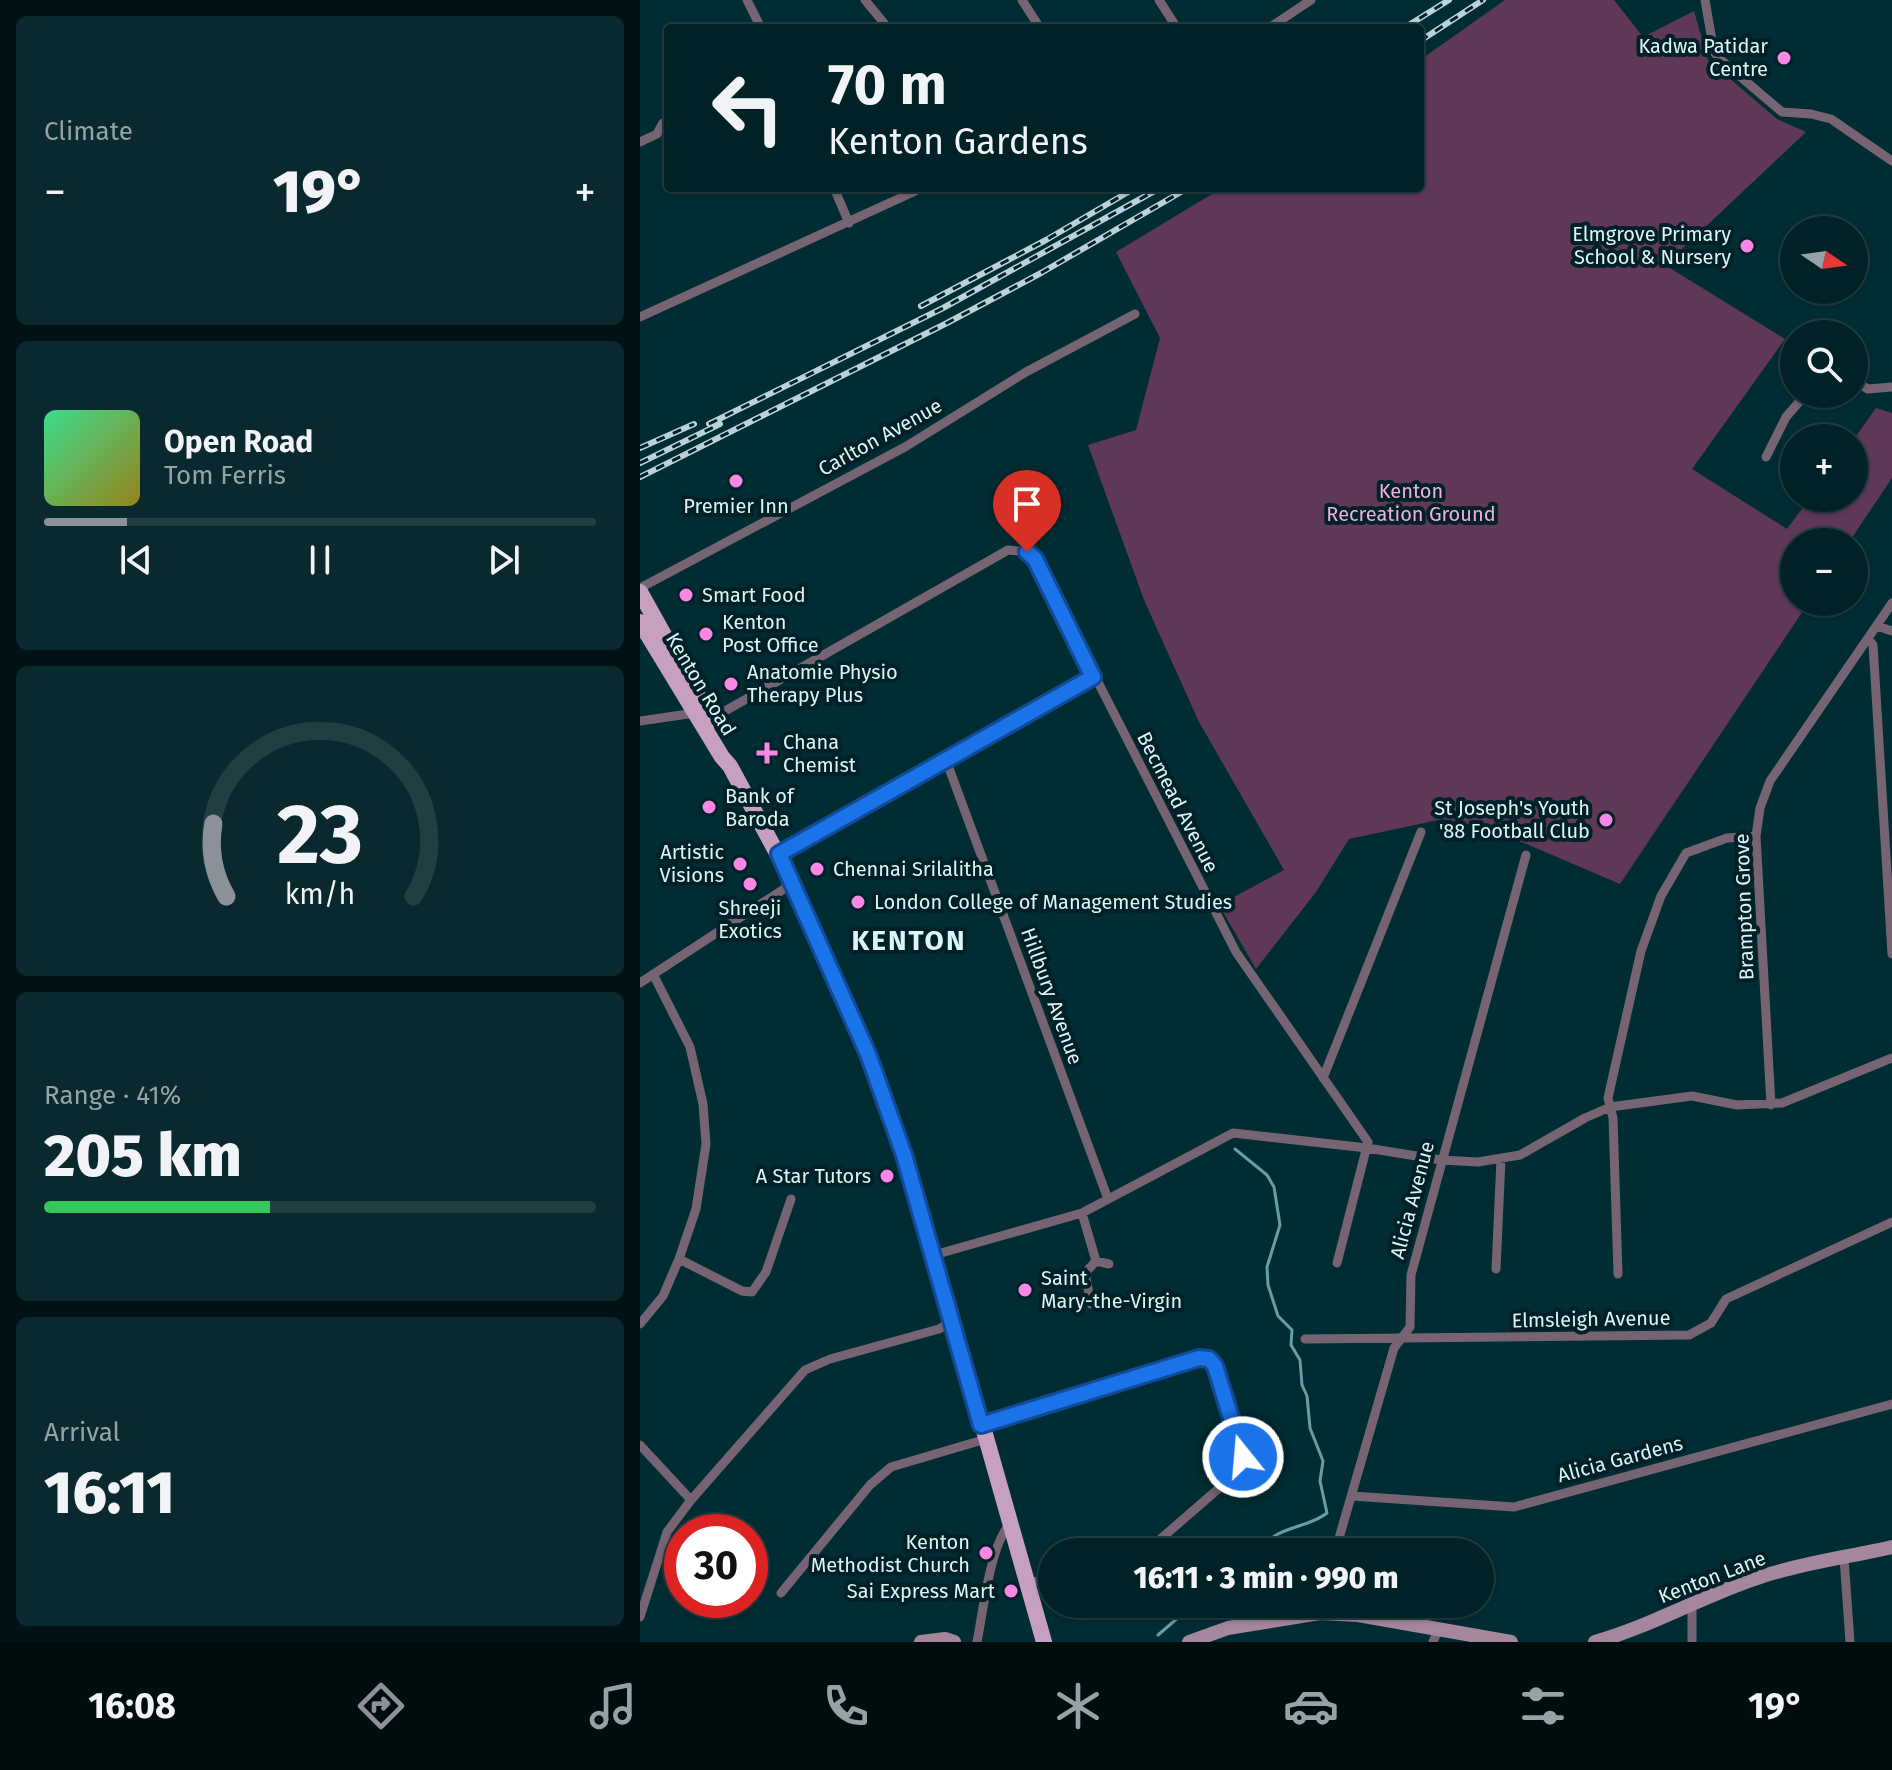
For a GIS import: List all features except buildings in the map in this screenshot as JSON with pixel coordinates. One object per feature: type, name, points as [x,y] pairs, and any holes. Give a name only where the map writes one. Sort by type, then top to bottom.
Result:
[{"type":"main road","name":"Kenton Road","points":[[640,592],[703,716]]},
{"type":"main road","name":"Kenton Road","points":[[640,622],[730,752],[730,766],[793,883],[868,1054],[904,1155],[934,1255],[1044,1642]]},
{"type":"street","points":[[747,0],[759,24]]},
{"type":"street","points":[[865,0],[885,24]]},
{"type":"street","points":[[1022,0],[1037,24]]},
{"type":"street","points":[[1159,0],[1174,24]]},
{"type":"street","points":[[1274,24],[1298,4],[1311,0]]},
{"type":"street","points":[[1705,0],[1714,52],[1722,61],[1782,112],[1831,119],[1892,161]]},
{"type":"street","points":[[657,134],[664,122]]},
{"type":"street","points":[[640,142],[657,134],[664,135]]},
{"type":"street","points":[[836,192],[849,223]]},
{"type":"street","points":[[640,317],[914,192]]},
{"type":"street","name":"Carlton Avenue","points":[[640,592],[905,447],[1026,372],[1135,314]]},
{"type":"street","points":[[1868,389],[1892,387]]},
{"type":"street","points":[[1766,457],[1794,408]]},
{"type":"street","name":"Becmead Avenue","points":[[703,716],[1008,550],[1027,552],[1035,559],[1236,952],[1368,1142],[1367,1148]]},
{"type":"street","name":"Brampton Grove","points":[[1771,1105],[1756,836],[1760,808],[1770,781],[1892,603]]},
{"type":"street","points":[[1877,626],[1892,631]]},
{"type":"street","points":[[1868,638],[1873,645],[1892,954]]},
{"type":"street","points":[[779,854],[1093,677]]},
{"type":"street","points":[[640,721],[703,716]]},
{"type":"street","name":"Hillbury Avenue","points":[[946,760],[1108,1199]]},
{"type":"street","points":[[1323,1078],[1421,832]]},
{"type":"street","points":[[1618,1274],[1608,1098],[1641,951],[1661,896],[1686,853],[1727,838],[1756,836]]},
{"type":"street","name":"Alicia Avenue","points":[[1339,1538],[1394,1348],[1410,1327],[1411,1275],[1526,855]]},
{"type":"street","points":[[640,983],[793,883]]},
{"type":"street","points":[[640,1324],[663,1296],[679,1259],[696,1209],[706,1144],[703,1104],[690,1047],[653,974]]},
{"type":"street","points":[[934,1255],[1082,1213],[1233,1133],[1478,1162],[1520,1155],[1610,1107],[1692,1096],[1737,1105],[1771,1105],[1892,1058]]},
{"type":"street","points":[[1337,1263],[1367,1148]]},
{"type":"street","points":[[1496,1269],[1501,1159]]},
{"type":"street","points":[[679,1259],[742,1291],[752,1292],[766,1272],[791,1199]]},
{"type":"street","points":[[1082,1213],[1096,1261]]},
{"type":"street","name":"Elmsleigh Avenue","points":[[1305,1339],[1689,1335],[1711,1323],[1726,1299],[1892,1222]]},
{"type":"street","points":[[1096,1261],[1109,1264]]},
{"type":"street","points":[[1091,1304],[1085,1273],[1096,1261]]},
{"type":"street","points":[[640,1617],[667,1532],[691,1500],[805,1370],[830,1359],[939,1329],[953,1321]]},
{"type":"street","points":[[781,1593],[870,1485],[891,1467],[1199,1358],[1209,1359],[1215,1366],[1243,1457],[1240,1470],[1162,1538]]},
{"type":"street","name":"Alicia Gardens","points":[[1352,1496],[1514,1507],[1892,1404]]},
{"type":"street","points":[[640,1445],[691,1500]]},
{"type":"street","points":[[977,1642],[996,1549],[1002,1533],[1010,1524]]},
{"type":"street","name":"Kenton Lane","points":[[1595,1642],[1627,1633],[1692,1603],[1763,1576],[1892,1547]]},
{"type":"street","points":[[1844,1558],[1850,1642]]},
{"type":"street","points":[[1027,1584],[1038,1581]]},
{"type":"street","points":[[1692,1603],[1692,1642]]},
{"type":"street","points":[[1189,1642],[1228,1628],[1274,1618]]},
{"type":"street","points":[[1369,1618],[1436,1636],[1511,1642]]},
{"type":"street","points":[[921,1642],[945,1639],[954,1642]]},
{"type":"green space","name":"Kenton Recreation Ground","points":[[1505,0],[1614,0],[1643,37],[1694,11],[1708,60],[1777,119],[1806,132],[1665,265],[1780,336],[1780,346],[1692,469],[1785,528],[1780,528],[1780,616],[1800,616],[1620,884],[1491,829],[1443,819],[1349,839],[1316,892],[1256,969],[1219,905],[1284,870],[1199,722],[1144,600],[1088,445],[1136,430],[1160,338],[1116,252],[1215,192],[1424,192],[1424,57]]},
{"type":"green space","name":"Kenton Recreation Ground","points":[[1876,408],[1892,413],[1892,478],[1858,528],[1788,528],[1800,512],[1868,512],[1868,424],[1865,424]]},
{"type":"waterway","points":[[1235,1149],[1267,1175],[1274,1187],[1280,1225],[1267,1267],[1268,1285],[1278,1316],[1292,1330],[1291,1345],[1300,1360],[1310,1428],[1323,1461],[1320,1481],[1327,1513],[1272,1538]]},
{"type":"waterway","points":[[1158,1635],[1178,1618]]},
{"type":"railway","points":[[1410,24],[1449,0]]},
{"type":"railway","points":[[1424,38],[1483,0]]},
{"type":"railway","points":[[921,306],[1046,240],[1128,192]]},
{"type":"railway","points":[[709,424],[943,308],[1153,192]]},
{"type":"railway","points":[[640,477],[947,323],[1181,192]]},
{"type":"railway","points":[[640,448],[694,424]]},
{"type":"railway","points":[[640,463],[720,424]]},
{"type":"place","name":"Kadwa Patidar Centre","points":[[1784,58]]},
{"type":"place","name":"Elmgrove Primary School & Nursery","points":[[1747,246]]},
{"type":"place","name":"Premier Inn","points":[[736,481]]},
{"type":"place","name":"Smart Food","points":[[686,595]]},
{"type":"place","name":"Kenton Post Office","points":[[706,634]]},
{"type":"place","name":"Anatomie Physio Therapy Plus","points":[[731,684]]},
{"type":"place","name":"Chana Chemist","points":[[767,753]]},
{"type":"place","name":"Bank of Baroda","points":[[709,807]]},
{"type":"place","name":"St Joseph's Youth '88 Football Club","points":[[1606,820]]},
{"type":"place","name":"Artistic Visions","points":[[740,864]]},
{"type":"place","name":"Chennai Srilalitha","points":[[817,869]]},
{"type":"place","name":"Shreeji Exotics","points":[[750,884]]},
{"type":"place","name":"London College of Management Studies","points":[[858,902]]},
{"type":"place","name":"A Star Tutors","points":[[887,1176]]},
{"type":"place","name":"Saint Mary-the-Virgin","points":[[1025,1290]]},
{"type":"place","name":"Kenton Methodist Church","points":[[986,1553]]},
{"type":"place","name":"Sai Express Mart","points":[[1011,1591]]},
{"type":"district","name":"KENTON","points":[[909,940]]},
{"type":"route","points":[[1027,552],[1035,559],[1093,677],[779,854],[868,1054],[904,1155],[943,1283],[981,1425],[1199,1358],[1209,1359],[1215,1366],[1243,1457]]}]
